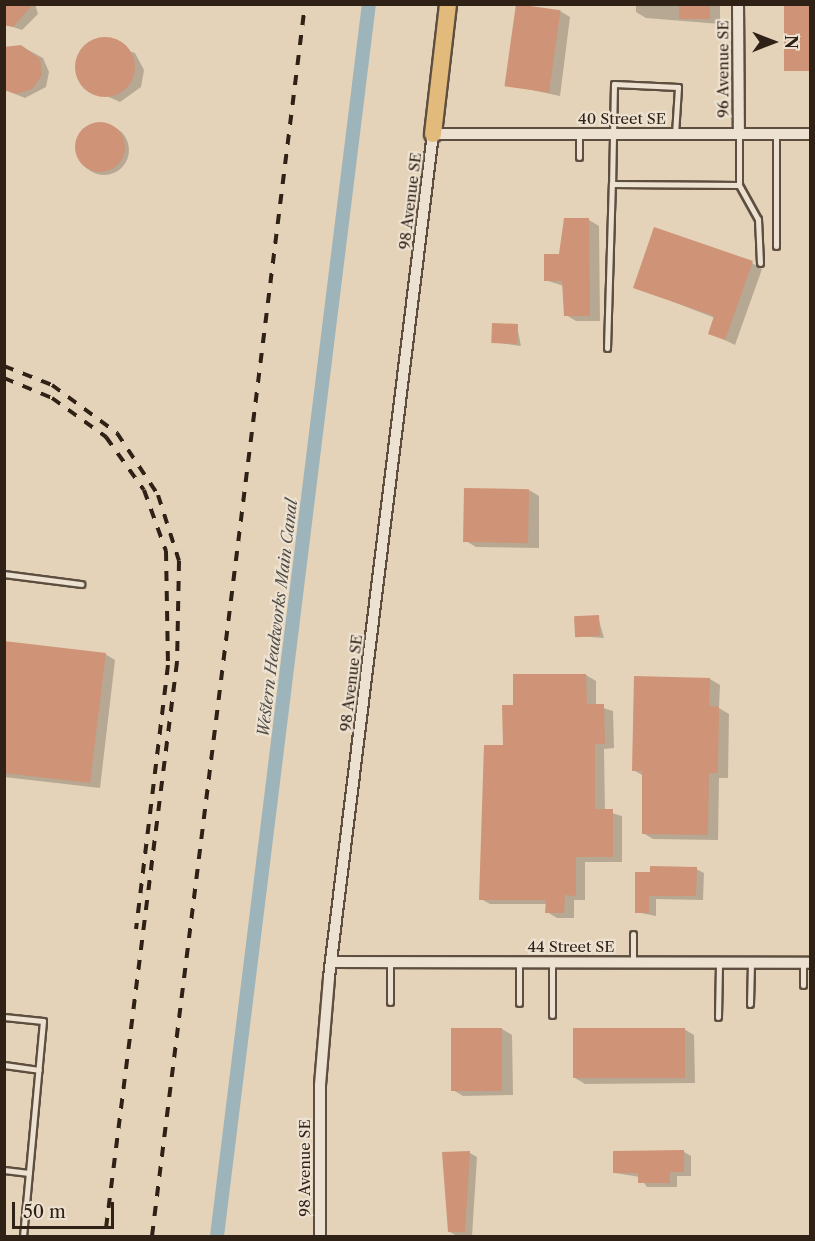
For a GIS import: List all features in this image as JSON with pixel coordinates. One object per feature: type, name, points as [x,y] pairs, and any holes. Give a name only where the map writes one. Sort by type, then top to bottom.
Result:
[{"type":"main road","points":[[433,134],[448,4]]},
{"type":"street","name":"96 Avenue SE","points":[[738,4],[739,134]]},
{"type":"street","name":"40 Street SE","points":[[433,134],[810,134]]},
{"type":"street","name":"98 Avenue SE","points":[[320,1236],[320,1085],[332,962],[433,134]]},
{"type":"street","name":"44 Street SE","points":[[332,962],[807,963]]},
{"type":"lane","points":[[607,348],[614,84],[678,87],[675,134]]},
{"type":"lane","points":[[579,134],[579,157]]},
{"type":"lane","points":[[739,134],[740,185],[758,219],[760,263]]},
{"type":"lane","points":[[776,134],[776,246]]},
{"type":"lane","points":[[612,184],[740,185]]},
{"type":"lane","points":[[4,574],[81,584]]},
{"type":"lane","points":[[633,934],[633,963]]},
{"type":"lane","points":[[390,962],[390,1002]]},
{"type":"lane","points":[[519,962],[519,1003]]},
{"type":"lane","points":[[552,962],[552,1015]]},
{"type":"lane","points":[[718,1017],[719,963]]},
{"type":"lane","points":[[750,1004],[751,963]]},
{"type":"lane","points":[[803,985],[807,963]]},
{"type":"lane","points":[[4,1017],[43,1021],[23,1236]]},
{"type":"lane","points":[[4,1065],[39,1070]]},
{"type":"lane","points":[[4,1170],[29,1173]]},
{"type":"building","points":[[4,4],[33,4],[13,27],[4,25]]},
{"type":"building","points":[[516,4],[561,10],[549,92],[504,86]]},
{"type":"building","points":[[679,4],[710,4],[710,19],[679,19]]},
{"type":"building","points":[[784,4],[810,4],[810,71],[784,71]]},
{"type":"building","points":[[105,37],[126,46],[135,67],[126,88],[105,97],[84,88],[75,67],[84,46]]},
{"type":"building","points":[[21,45],[40,59],[42,75],[32,89],[16,94],[4,90],[4,47]]},
{"type":"building","points":[[100,122],[114,126],[121,133],[125,147],[121,161],[114,168],[100,172],[86,168],[79,161],[75,147],[79,133],[86,126]]},
{"type":"building","points":[[564,218],[589,218],[590,316],[564,316],[562,281],[544,281],[544,254],[559,254]]},
{"type":"building","points":[[654,227],[753,261],[725,340],[708,334],[714,316],[633,288]]},
{"type":"building","points":[[492,323],[518,324],[517,344],[491,343]]},
{"type":"building","points":[[464,488],[529,489],[528,543],[463,542]]},
{"type":"building","points":[[599,615],[600,636],[575,637],[574,616]]},
{"type":"building","points":[[4,641],[106,653],[90,783],[4,773]]},
{"type":"building","points":[[513,674],[586,674],[587,704],[604,704],[605,744],[595,744],[595,809],[613,809],[613,857],[576,857],[576,896],[565,895],[564,913],[545,913],[546,900],[479,900],[484,745],[503,745],[502,705],[513,705]]},
{"type":"building","points":[[634,676],[710,678],[709,706],[719,707],[718,773],[709,773],[708,835],[642,834],[642,771],[632,771]]},
{"type":"building","points":[[650,866],[697,867],[696,896],[649,896],[649,913],[635,913],[635,872],[650,872]]},
{"type":"building","points":[[451,1028],[502,1028],[502,1091],[451,1091]]},
{"type":"building","points":[[573,1028],[685,1028],[685,1078],[573,1078]]},
{"type":"building","points":[[684,1150],[684,1172],[670,1172],[670,1183],[638,1183],[638,1173],[613,1173],[613,1151]]},
{"type":"building","points":[[470,1151],[465,1232],[448,1232],[442,1152]]},
{"type":"waterway","name":"Western Headworks Main Canal","points":[[217,1236],[369,4]]},
{"type":"railway","points":[[152,1236],[305,4]]},
{"type":"railway","points":[[4,366],[52,385],[117,433],[158,495],[179,561],[177,662],[105,1236]]},
{"type":"railway","points":[[4,378],[52,398],[106,437],[144,490],[166,551],[168,665],[136,929]]}]
